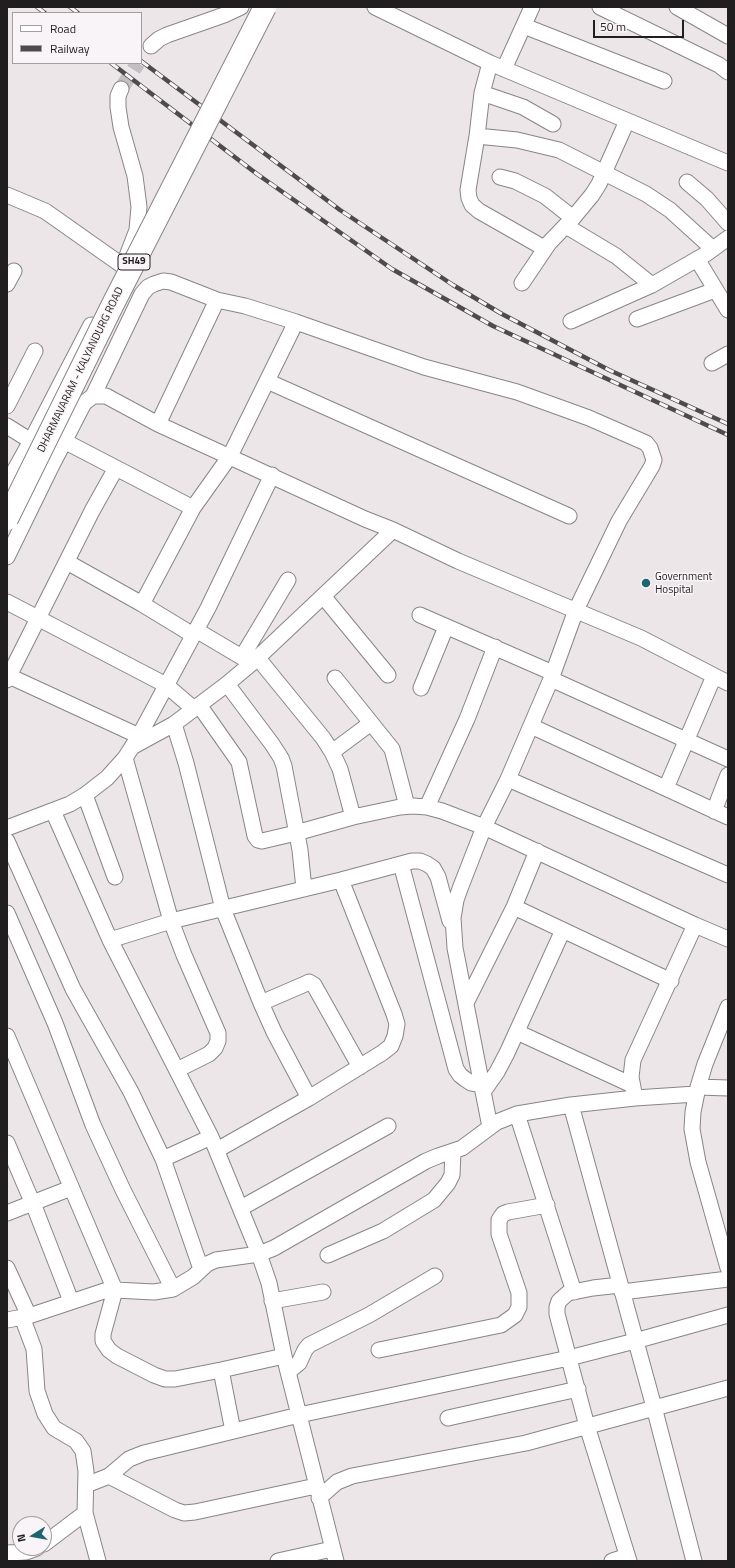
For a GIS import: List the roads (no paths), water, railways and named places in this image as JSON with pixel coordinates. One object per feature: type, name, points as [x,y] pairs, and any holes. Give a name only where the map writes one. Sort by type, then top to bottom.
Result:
[{"type":"main road","name":"DHARMAVARAM - KALYANDURG ROAD","points":[[7,519],[112,306],[265,7]]},
{"type":"street","points":[[151,46],[159,39],[167,35],[224,15],[241,7]]},
{"type":"street","points":[[375,7],[490,63],[728,163]]},
{"type":"street","points":[[504,69],[532,7]]},
{"type":"street","points":[[600,7],[719,66],[728,72]]},
{"type":"street","points":[[677,7],[728,36]]},
{"type":"street","points":[[524,26],[664,81]]},
{"type":"street","points":[[490,63],[482,93],[468,190],[472,205],[479,211],[544,248]]},
{"type":"street","points":[[7,484],[123,266],[137,230],[139,207],[135,176],[121,127],[118,107],[118,96],[121,89]]},
{"type":"street","points":[[482,93],[523,107],[553,124]]},
{"type":"street","points":[[522,283],[544,248],[570,222],[592,195],[604,173],[627,121]]},
{"type":"street","points":[[477,136],[517,140],[559,150],[646,194],[670,210],[713,249]]},
{"type":"street","points":[[500,177],[515,180],[545,196],[570,222],[652,285]]},
{"type":"street","points":[[688,182],[707,199],[728,223]]},
{"type":"street","points":[[7,195],[45,211],[123,266]]},
{"type":"street","points":[[571,321],[652,285],[697,259],[728,238]]},
{"type":"street","points":[[697,259],[728,310]]},
{"type":"street","points":[[7,557],[84,403],[93,396],[142,294],[148,287],[163,281],[170,282],[217,300],[245,306],[296,322],[424,367],[517,392],[589,418],[646,443],[650,448],[654,460],[652,466],[620,521],[576,610],[552,676],[508,779],[484,828],[460,886],[456,900],[453,918],[454,933],[490,1127]]},
{"type":"street","points":[[637,319],[715,290]]},
{"type":"street","points":[[158,424],[217,300]]},
{"type":"street","points":[[142,604],[193,508],[230,456],[296,322]]},
{"type":"street","points":[[7,406],[35,351]]},
{"type":"street","points":[[712,363],[728,354]]},
{"type":"street","points":[[267,381],[569,516]]},
{"type":"street","points":[[93,396],[106,396],[158,424],[365,519],[393,530],[458,561],[641,638],[723,678],[686,739],[666,788]]},
{"type":"street","points":[[7,426],[31,441]]},
{"type":"street","points":[[64,441],[193,508]]},
{"type":"street","points":[[116,468],[92,511],[8,678],[132,747],[171,921],[184,955],[216,1026],[218,1041],[215,1048],[209,1054],[177,1070]]},
{"type":"street","points":[[7,828],[53,811],[85,795],[107,778],[132,747],[195,632],[272,475]]},
{"type":"street","points":[[132,747],[174,724],[227,684],[250,659],[323,596],[393,530]]},
{"type":"street","points":[[67,562],[142,604],[250,659],[320,734],[332,752],[340,769],[353,817]]},
{"type":"street","points":[[250,659],[288,580]]},
{"type":"street","points":[[323,596],[388,675]]},
{"type":"street","points":[[7,602],[166,685],[196,707],[239,762],[242,770],[255,836],[258,840],[262,841],[353,817],[407,806],[427,807],[442,811],[537,851],[728,939]]},
{"type":"street","points":[[420,615],[495,647],[552,676],[728,759]]},
{"type":"street","points":[[421,688],[446,627]]},
{"type":"street","points":[[427,807],[467,718],[495,647]]},
{"type":"street","points":[[335,678],[392,748],[407,806]]},
{"type":"street","points":[[227,684],[281,758],[284,766],[300,850],[304,889]]},
{"type":"street","points":[[332,752],[372,723]]},
{"type":"street","points":[[174,724],[186,763],[223,909],[274,1032],[309,1098]]},
{"type":"street","points":[[531,726],[721,814],[728,775]]},
{"type":"street","points":[[508,779],[728,875]]},
{"type":"street","points":[[85,795],[115,877]]},
{"type":"street","points":[[53,811],[110,940],[214,1143],[242,1208],[265,1270],[284,1356],[334,1555],[278,1561]]},
{"type":"street","points":[[7,841],[73,989],[132,1092],[163,1159],[202,1269]]},
{"type":"street","points":[[466,1003],[514,907],[537,851]]},
{"type":"street","points":[[110,940],[171,921],[401,864],[420,861],[433,868],[438,878],[454,933]]},
{"type":"street","points":[[401,864],[456,1068],[460,1075],[482,1089]]},
{"type":"street","points":[[163,1159],[214,1143],[309,1098],[391,1046],[395,1036],[397,1024],[394,1014],[341,880]]},
{"type":"street","points":[[514,907],[670,981]]},
{"type":"street","points":[[7,913],[55,1023],[93,1125],[123,1190],[173,1289]]},
{"type":"street","points":[[633,1092],[631,1068],[636,1052],[695,925]]},
{"type":"street","points":[[482,1089],[497,1072],[517,1032],[563,930]]},
{"type":"street","points":[[261,1003],[309,982],[314,985],[360,1067]]},
{"type":"street","points":[[728,1007],[705,1064],[697,1090],[692,1129],[695,1147],[728,1268]]},
{"type":"street","points":[[517,1032],[633,1092]]},
{"type":"street","points":[[7,1036],[115,1290],[102,1334],[103,1341],[109,1350],[154,1375],[165,1379],[175,1379],[284,1356]]},
{"type":"street","points":[[7,1320],[25,1316],[104,1291],[115,1290],[154,1292],[173,1289],[193,1277],[216,1260],[259,1254],[286,1242],[426,1161],[453,1152],[470,1143],[490,1127],[517,1114],[571,1105],[633,1092],[728,1088]]},
{"type":"street","points":[[571,1105],[654,1407],[694,1561]]},
{"type":"street","points":[[517,1114],[574,1292]]},
{"type":"street","points":[[242,1208],[388,1126]]},
{"type":"street","points":[[7,1143],[33,1203],[71,1301]]},
{"type":"street","points":[[328,1255],[379,1233],[434,1200],[448,1183],[452,1175],[453,1152]]},
{"type":"street","points":[[7,1213],[71,1188]]},
{"type":"street","points":[[379,1350],[501,1325],[515,1315],[519,1307],[519,1293],[499,1234],[499,1220],[503,1214],[508,1212],[547,1205]]},
{"type":"street","points":[[7,1268],[25,1316],[34,1349],[37,1390],[45,1414],[54,1428],[71,1437],[81,1446],[85,1458],[85,1513],[98,1561]]},
{"type":"street","points":[[288,1372],[299,1363],[304,1350],[309,1345],[369,1315],[435,1276]]},
{"type":"street","points":[[612,1561],[628,1558],[587,1426],[557,1314],[559,1301],[564,1295],[593,1288],[621,1288],[728,1279]]},
{"type":"street","points":[[272,1302],[322,1292]]},
{"type":"street","points":[[86,1485],[109,1476],[129,1459],[134,1457],[299,1415],[569,1358],[728,1315]]},
{"type":"street","points":[[221,1370],[233,1431]]},
{"type":"street","points":[[109,1476],[175,1510],[195,1512],[318,1492],[352,1476],[526,1443],[728,1388]]},
{"type":"street","points":[[448,1418],[578,1389]]},
{"type":"street","points":[[52,1538],[85,1513]]},
{"type":"tunnel","points":[[121,89],[137,64]]},
{"type":"railway","points":[[37,7],[44,12]]},
{"type":"railway","points":[[70,7],[77,12]]},
{"type":"railway","points":[[142,62],[340,210],[453,285],[502,314],[609,370],[728,424]]},
{"type":"railway","points":[[112,64],[257,174],[392,269],[493,326],[728,435]]},
{"type":"place","name":"Government Hospital","points":[[646,583]]}]
